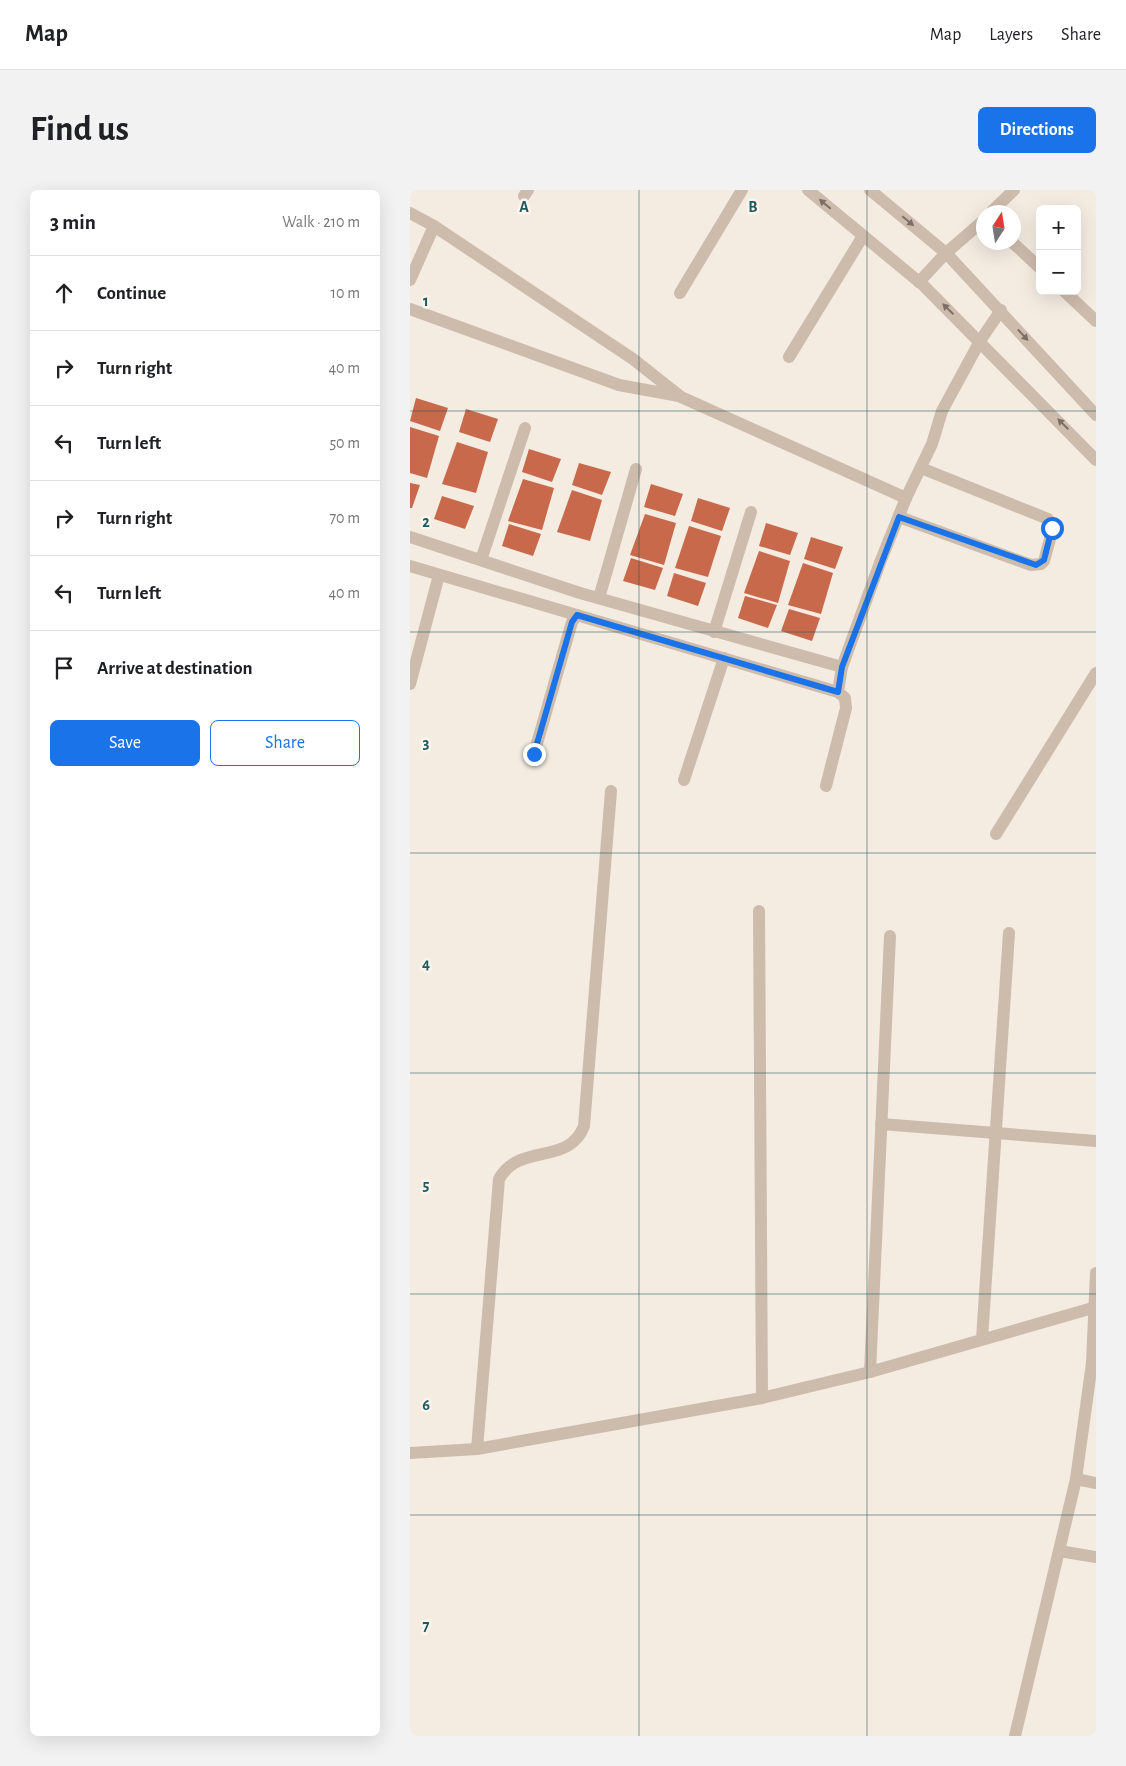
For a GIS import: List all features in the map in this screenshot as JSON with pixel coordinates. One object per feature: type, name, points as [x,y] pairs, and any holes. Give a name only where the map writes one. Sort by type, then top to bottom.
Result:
[{"type":"street","points":[[680,293],[742,190]]},
{"type":"street","points":[[808,190],[919,282],[980,341],[1096,460]]},
{"type":"street","points":[[870,190],[946,253],[1001,310],[1096,415]]},
{"type":"street","points":[[998,205],[1014,190]]},
{"type":"street","points":[[410,213],[434,226],[633,359],[681,396],[906,498]]},
{"type":"street","points":[[410,280],[434,226]]},
{"type":"street","points":[[919,282],[946,253],[976,227]]},
{"type":"street","points":[[789,357],[863,236]]},
{"type":"street","points":[[1021,250],[1036,264]]},
{"type":"street","points":[[1068,295],[1096,321]]},
{"type":"street","points":[[410,308],[619,385],[681,396]]},
{"type":"street","points":[[838,692],[842,667],[906,498],[932,444],[942,411],[980,341],[1001,310]]},
{"type":"street","points":[[481,560],[525,428]]},
{"type":"street","points":[[899,517],[1032,565],[1041,564],[1044,560],[1052,528],[1048,519],[920,468]]},
{"type":"street","points":[[598,598],[636,469]]},
{"type":"street","points":[[714,632],[751,512]]},
{"type":"street","points":[[410,537],[598,598],[842,667]]},
{"type":"street","points":[[410,566],[838,692],[845,698],[846,708],[826,786]]},
{"type":"street","points":[[410,684],[439,575]]},
{"type":"street","points":[[534,754],[572,622],[577,615]]},
{"type":"street","points":[[684,780],[724,658]]},
{"type":"street","points":[[996,834],[1096,673]]},
{"type":"street","points":[[477,1449],[499,1179],[505,1168],[517,1161],[563,1147],[575,1141],[584,1126],[611,791]]},
{"type":"street","points":[[760,911],[762,1398]]},
{"type":"street","points":[[982,1339],[1009,933]]},
{"type":"street","points":[[870,1372],[890,936]]},
{"type":"street","points":[[881,1124],[1096,1141]]},
{"type":"street","points":[[1015,1736],[1076,1479],[1094,1363],[1096,1273]]},
{"type":"street","points":[[410,1453],[477,1449],[762,1398],[870,1372],[1095,1307]]},
{"type":"street","points":[[1076,1479],[1096,1483]]},
{"type":"street","points":[[1059,1551],[1096,1557]]},
{"type":"building","points":[[416,398],[448,408],[440,431],[410,421]]},
{"type":"building","points":[[466,409],[498,419],[490,442],[459,432]]},
{"type":"building","points":[[410,427],[439,436],[427,478],[410,473]]},
{"type":"building","points":[[457,442],[488,452],[476,493],[442,484]]},
{"type":"building","points":[[529,449],[561,459],[552,482],[522,472]]},
{"type":"building","points":[[579,463],[611,472],[602,495],[572,485]]},
{"type":"building","points":[[523,479],[554,488],[542,530],[508,521]]},
{"type":"building","points":[[410,483],[420,485],[412,508],[410,508]]},
{"type":"building","points":[[651,484],[683,494],[675,516],[644,507]]},
{"type":"building","points":[[572,490],[602,500],[590,541],[557,532]]},
{"type":"building","points":[[442,496],[474,506],[465,529],[434,519]]},
{"type":"building","points":[[698,498],[730,508],[722,531],[691,521]]},
{"type":"building","points":[[645,514],[676,523],[664,565],[630,555]]},
{"type":"building","points":[[766,523],[798,533],[790,555],[759,546]]},
{"type":"building","points":[[509,524],[541,534],[533,556],[502,546]]},
{"type":"building","points":[[689,526],[721,536],[708,577],[675,568]]},
{"type":"building","points":[[811,537],[843,547],[835,569],[804,559]]},
{"type":"building","points":[[759,551],[790,561],[778,603],[744,593]]},
{"type":"building","points":[[631,558],[663,568],[655,590],[623,581]]},
{"type":"building","points":[[803,563],[833,573],[821,614],[788,605]]},
{"type":"building","points":[[674,573],[706,583],[698,606],[667,596]]},
{"type":"building","points":[[745,596],[777,605],[768,628],[738,618]]},
{"type":"building","points":[[789,609],[820,618],[812,641],[781,631]]},
{"type":"route","points":[[534,754],[572,622],[577,615],[838,692],[842,667],[881,560],[899,517],[1032,565],[1041,564],[1044,560],[1052,528]]}]
